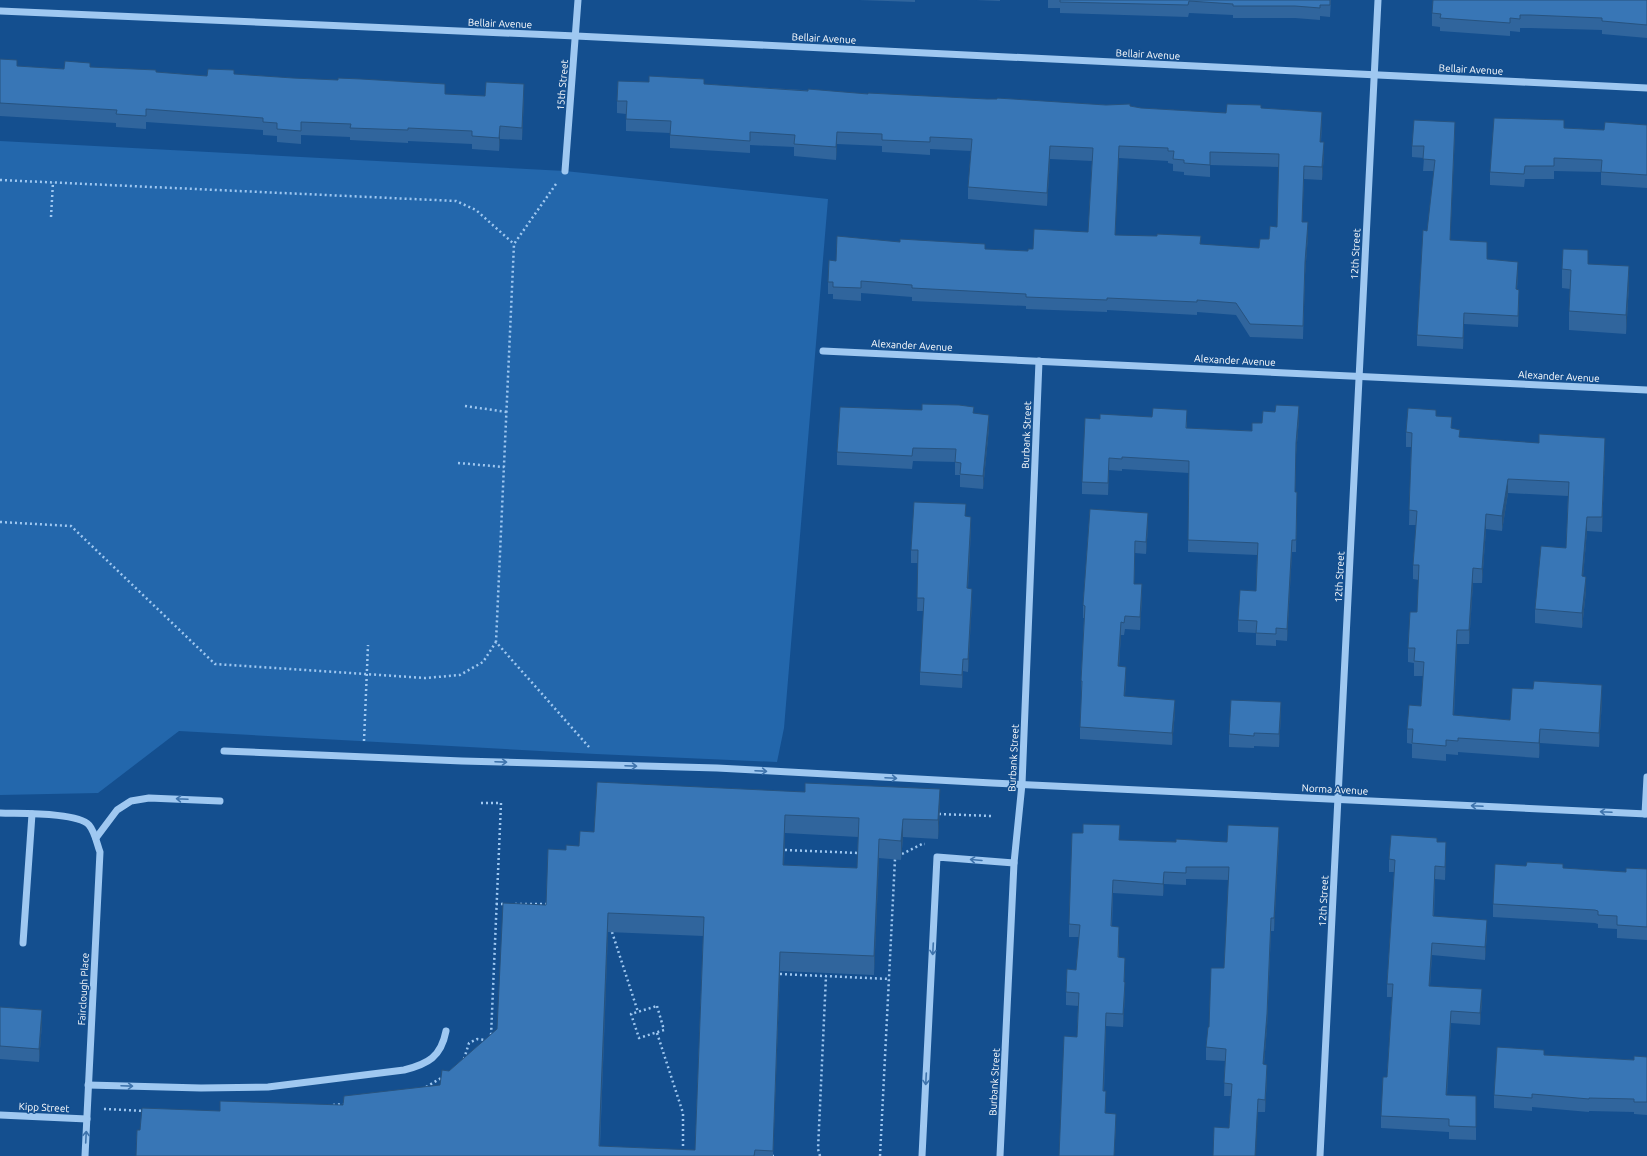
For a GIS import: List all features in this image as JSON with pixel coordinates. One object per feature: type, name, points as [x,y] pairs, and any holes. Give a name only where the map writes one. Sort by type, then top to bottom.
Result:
[{"type":"street","name":"15th Street","points":[[565,171],[578,0]]},
{"type":"street","name":"12th Street","points":[[1320,1156],[1378,0]]},
{"type":"street","name":"Bellair Avenue","points":[[0,11],[576,36],[1647,88]]},
{"type":"street","name":"Alexander Avenue","points":[[823,351],[1647,390]]},
{"type":"street","name":"Burbank Street","points":[[1000,1156],[1014,863],[1022,784],[1039,361]]},
{"type":"street","name":"Norma Avenue","points":[[224,751],[462,761],[717,768],[1646,814]]},
{"type":"street","points":[[1646,814],[1647,777]]},
{"type":"street","points":[[96,838],[118,810],[131,801],[149,798],[220,801]]},
{"type":"street","points":[[0,813],[32,814],[23,944]]},
{"type":"street","name":"Fairclough Place","points":[[32,814],[65,816],[78,819],[89,826],[96,838],[100,852],[85,1156]]},
{"type":"street","points":[[922,1156],[937,857],[1014,863]]},
{"type":"street","points":[[88,1085],[201,1088],[268,1086],[404,1070],[425,1064],[433,1059],[442,1045],[446,1031]]},
{"type":"street","name":"Kipp Street","points":[[0,1115],[87,1119]]},
{"type":"path","points":[[0,522],[71,526],[215,664],[425,678],[460,675],[483,662],[496,642],[514,244],[565,171]]},
{"type":"path","points":[[0,180],[456,201],[476,210],[514,244]]},
{"type":"path","points":[[51,217],[53,182]]},
{"type":"path","points":[[465,406],[507,412]]},
{"type":"path","points":[[458,463],[504,467]]},
{"type":"path","points":[[496,642],[591,748]]},
{"type":"path","points":[[363,757],[368,645]]},
{"type":"path","points":[[463,1061],[469,1043],[476,1039],[491,1041],[501,803],[481,803]]},
{"type":"path","points":[[939,814],[991,816]]},
{"type":"path","points":[[785,850],[859,854]]},
{"type":"path","points":[[880,1156],[895,859]]},
{"type":"path","points":[[496,904],[546,904]]},
{"type":"path","points":[[612,932],[638,1012]]},
{"type":"path","points":[[780,974],[890,979]]},
{"type":"path","points":[[820,1156],[818,1149],[826,976]]},
{"type":"path","points":[[656,1006],[664,1030],[657,1033],[639,1038],[631,1014],[656,1006]]},
{"type":"path","points":[[657,1033],[683,1113],[683,1156]]},
{"type":"path","points":[[468,1048],[472,1053]]},
{"type":"path","points":[[422,1090],[449,1074]]},
{"type":"path","points":[[331,1106],[347,1104]]},
{"type":"path","points":[[88,1108],[147,1111]]},
{"type":"shaded area","points":[[0,141],[565,171],[828,199],[784,728],[777,762],[596,754],[179,731],[98,793],[0,795]]},
{"type":"building","points":[[1060,0],[1330,0],[1330,5],[1320,5],[1320,8],[1295,6],[1233,6],[1233,4],[1189,1],[1188,5],[1060,2]]},
{"type":"building","points":[[1433,0],[1647,0],[1647,25],[1602,21],[1602,18],[1530,15],[1520,15],[1520,19],[1510,18],[1510,23],[1440,18],[1441,14],[1432,13]]},
{"type":"building","points":[[0,59],[17,60],[17,66],[64,69],[65,61],[90,63],[90,67],[156,70],[156,72],[207,76],[208,69],[234,70],[234,74],[293,78],[338,80],[338,78],[445,84],[445,94],[485,96],[486,82],[524,84],[522,128],[500,126],[499,138],[472,136],[472,131],[408,128],[408,130],[350,128],[351,124],[301,122],[301,131],[277,129],[277,123],[263,122],[263,118],[146,109],[146,116],[116,114],[117,110],[0,103]]},
{"type":"building","points":[[649,76],[704,79],[704,84],[808,91],[808,89],[868,94],[987,99],[997,98],[1106,105],[1130,104],[1130,106],[1141,108],[1226,113],[1227,104],[1261,105],[1261,108],[1322,112],[1320,142],[1324,142],[1322,167],[1304,166],[1302,222],[1308,222],[1303,326],[1250,324],[1236,303],[1197,300],[1197,302],[1107,298],[1107,300],[1026,297],[1026,294],[912,288],[912,285],[861,281],[861,288],[833,287],[833,282],[828,282],[829,260],[836,261],[837,236],[900,242],[900,239],[985,244],[985,249],[1028,251],[1028,249],[1033,249],[1034,229],[1088,232],[1093,148],[1050,146],[1047,193],[968,187],[972,139],[930,137],[930,142],[882,140],[882,134],[837,132],[836,147],[794,144],[795,135],[750,132],[750,141],[670,135],[671,121],[626,119],[627,101],[617,101],[618,81],[649,82]],"holes":[[[1119,146],[1168,148],[1168,151],[1174,151],[1173,159],[1184,160],[1184,163],[1210,165],[1210,152],[1279,154],[1277,227],[1270,226],[1269,239],[1260,239],[1259,248],[1200,244],[1201,236],[1157,234],[1157,236],[1115,235]]]},
{"type":"building","points":[[1494,118],[1564,120],[1564,128],[1604,130],[1605,122],[1647,125],[1647,175],[1601,172],[1602,160],[1554,158],[1554,166],[1525,166],[1524,174],[1490,172]]},
{"type":"building","points":[[1414,120],[1455,122],[1450,240],[1487,242],[1487,259],[1518,262],[1516,289],[1519,290],[1518,316],[1464,313],[1463,338],[1417,335],[1423,230],[1427,231],[1435,160],[1423,159],[1424,146],[1412,146]]},
{"type":"building","points":[[1563,249],[1588,250],[1588,264],[1629,266],[1626,315],[1569,311],[1571,270],[1562,269]]},
{"type":"building","points":[[922,404],[974,407],[973,413],[989,415],[983,476],[960,474],[961,463],[955,462],[956,449],[913,448],[912,456],[837,452],[840,407],[922,410]]},
{"type":"building","points":[[1276,405],[1299,406],[1296,443],[1296,540],[1292,540],[1287,629],[1276,628],[1276,634],[1256,633],[1257,621],[1238,620],[1240,590],[1256,591],[1258,543],[1188,540],[1189,461],[1122,457],[1122,459],[1109,458],[1108,483],[1082,482],[1085,418],[1100,419],[1100,414],[1152,417],[1153,408],[1187,410],[1186,428],[1252,431],[1252,423],[1262,423],[1263,411],[1275,412]]},
{"type":"building","points":[[1408,408],[1436,410],[1436,416],[1452,417],[1451,428],[1460,430],[1459,437],[1539,443],[1539,434],[1605,438],[1602,517],[1587,517],[1582,576],[1586,577],[1582,613],[1535,609],[1541,546],[1566,548],[1569,482],[1508,479],[1502,516],[1486,514],[1482,569],[1473,568],[1469,630],[1457,630],[1453,715],[1510,720],[1512,688],[1533,689],[1534,681],[1602,685],[1599,733],[1540,729],[1539,743],[1458,738],[1458,741],[1446,740],[1446,746],[1412,743],[1413,729],[1407,729],[1409,705],[1421,706],[1424,662],[1414,661],[1415,648],[1408,648],[1410,612],[1417,612],[1419,565],[1413,565],[1417,511],[1409,510],[1412,433],[1406,432]]},
{"type":"building","points":[[914,502],[966,504],[965,516],[971,517],[967,588],[972,589],[968,659],[963,659],[962,675],[920,672],[924,598],[917,598],[918,550],[911,550]]},
{"type":"building","points":[[1090,509],[1148,513],[1146,542],[1135,541],[1134,584],[1142,584],[1140,617],[1125,616],[1124,623],[1121,622],[1118,666],[1126,667],[1124,696],[1175,700],[1172,733],[1080,727],[1085,606],[1083,605]]},
{"type":"building","points":[[1231,700],[1281,702],[1279,734],[1254,733],[1254,736],[1229,734]]},
{"type":"building","points":[[597,782],[805,792],[805,783],[940,789],[938,820],[903,819],[901,841],[879,839],[874,956],[780,952],[773,1151],[755,1150],[754,1156],[136,1156],[137,1130],[140,1130],[142,1108],[220,1111],[220,1101],[343,1105],[344,1096],[440,1085],[442,1070],[449,1071],[497,1029],[503,903],[546,905],[548,849],[566,850],[566,845],[579,846],[580,831],[594,832]],"holes":[[[785,815],[859,818],[857,868],[783,865]],[[608,913],[704,917],[695,1150],[599,1146]]]},
{"type":"building","points":[[1083,824],[1120,825],[1119,840],[1176,842],[1176,839],[1227,842],[1228,825],[1279,827],[1274,918],[1271,918],[1267,1014],[1263,1064],[1267,1065],[1265,1100],[1258,1099],[1255,1156],[1213,1156],[1214,1127],[1229,1128],[1232,1084],[1224,1083],[1226,1049],[1206,1047],[1209,1027],[1211,968],[1224,968],[1229,867],[1186,867],[1186,873],[1164,872],[1163,884],[1113,880],[1111,926],[1119,927],[1118,957],[1125,958],[1123,1014],[1106,1013],[1103,1091],[1106,1091],[1105,1113],[1116,1114],[1114,1156],[1059,1156],[1064,1036],[1077,1037],[1079,993],[1066,992],[1067,969],[1076,970],[1080,925],[1069,924],[1072,833],[1083,833]]},
{"type":"building","points":[[1391,835],[1437,838],[1437,842],[1446,842],[1445,867],[1435,866],[1433,916],[1487,920],[1485,947],[1432,943],[1429,986],[1482,989],[1480,1013],[1451,1011],[1446,1095],[1476,1096],[1476,1127],[1449,1126],[1449,1119],[1381,1116],[1383,1077],[1387,1077],[1393,984],[1387,984],[1395,860],[1389,859]]},
{"type":"building","points":[[1527,862],[1563,864],[1563,868],[1626,872],[1626,868],[1647,869],[1647,927],[1617,925],[1617,916],[1598,915],[1598,911],[1595,910],[1493,904],[1495,864],[1526,866]]},
{"type":"building","points":[[0,1007],[42,1010],[39,1049],[0,1046]]},
{"type":"building","points":[[1497,1047],[1544,1050],[1544,1055],[1634,1060],[1634,1056],[1647,1057],[1647,1102],[1634,1102],[1634,1099],[1589,1099],[1532,1094],[1532,1098],[1494,1095]]}]
